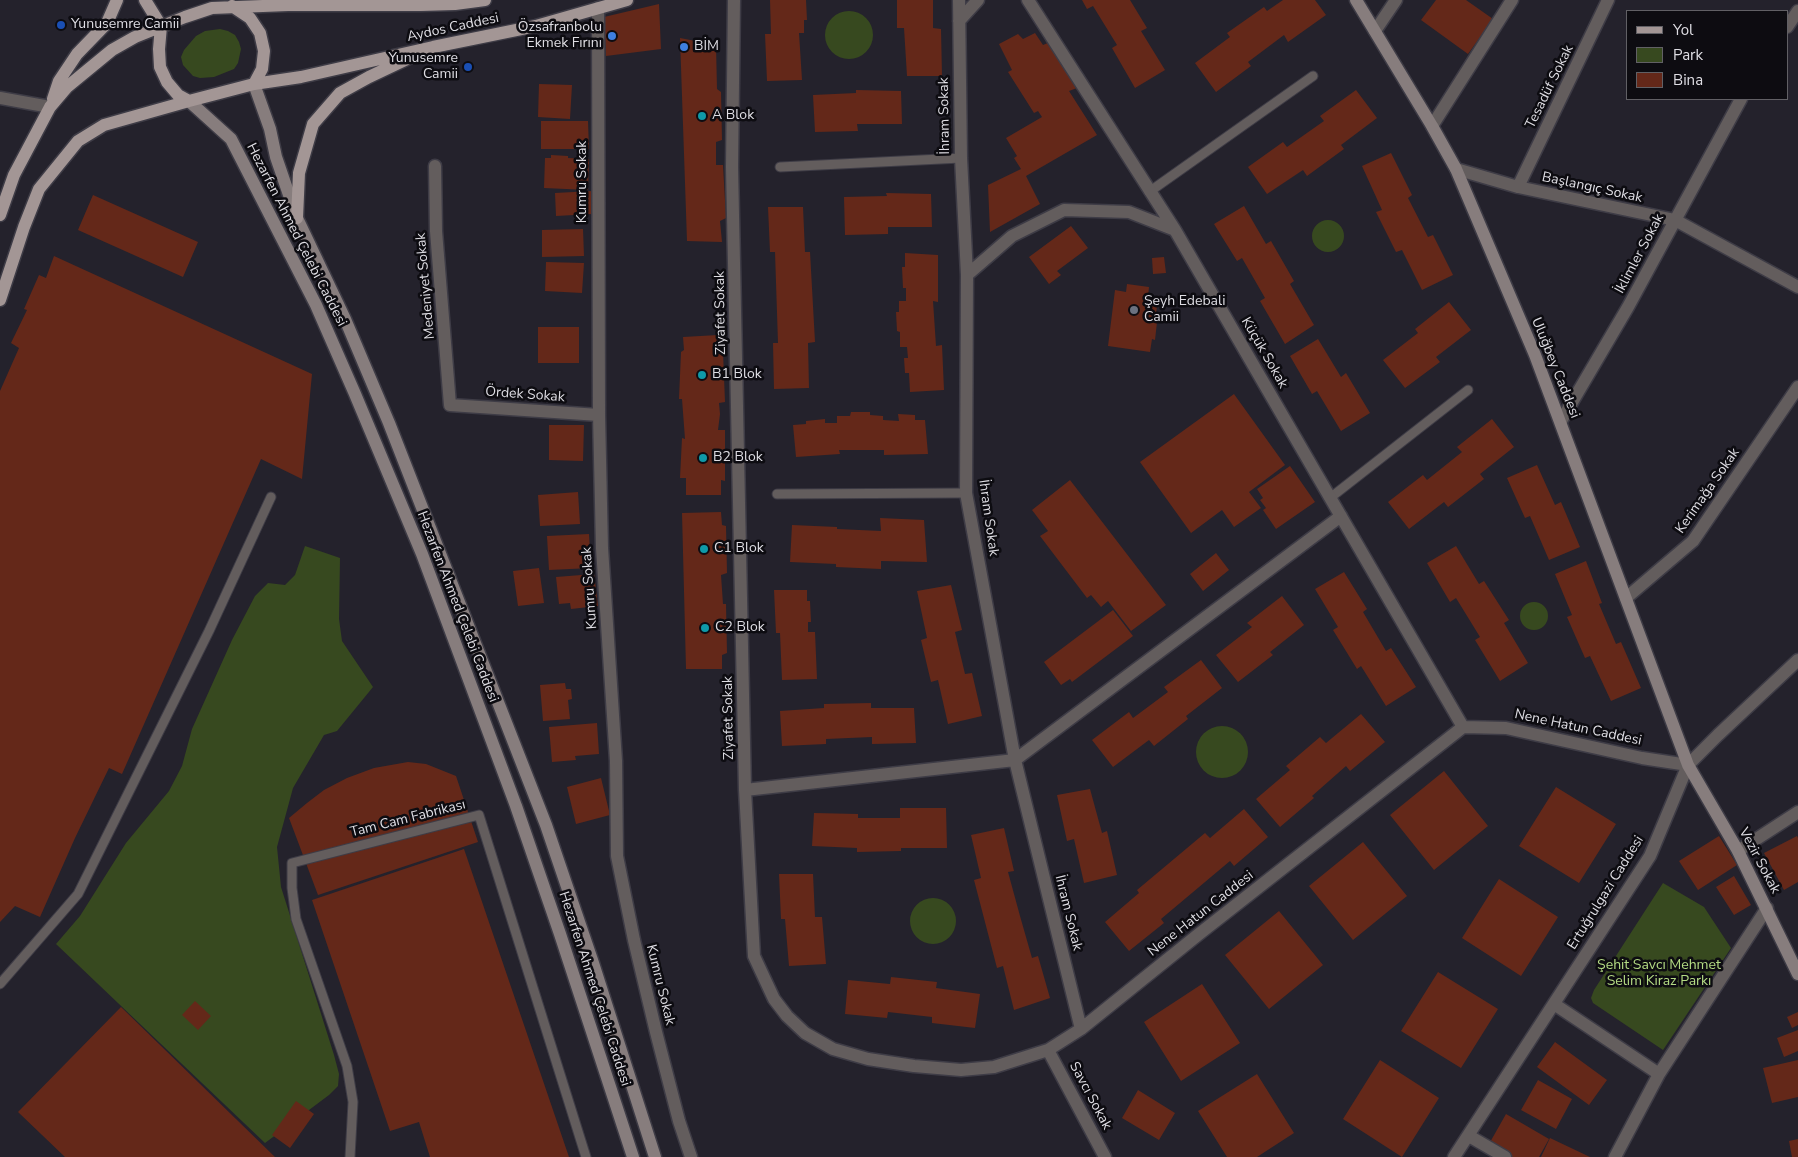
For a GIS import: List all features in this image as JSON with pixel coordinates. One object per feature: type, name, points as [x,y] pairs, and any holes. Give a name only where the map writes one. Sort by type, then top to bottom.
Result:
[{"type":"main road","points":[[0,216],[14,175],[50,107],[60,81],[77,54],[108,23],[117,0]]},
{"type":"main road","points":[[145,0],[161,26],[158,50],[160,66],[167,82],[178,95],[189,101]]},
{"type":"main road","points":[[0,300],[24,227],[39,189],[78,142],[104,126],[254,84],[262,68],[264,51],[260,33],[250,18],[236,8],[219,0]]},
{"type":"main road","name":"Aydos Caddesi","points":[[236,8],[288,5],[455,4],[485,0]]},
{"type":"main road","name":"Aydos Caddesi","points":[[254,84],[301,77],[536,26],[627,0]]},
{"type":"main road","points":[[50,107],[67,87],[112,50],[135,36],[212,8],[236,8]]},
{"type":"main road","points":[[297,218],[299,173],[313,124],[319,115],[340,93],[433,47]]},
{"type":"street","name":"Ziyafet Sokak","points":[[734,0],[732,167],[745,790],[754,956]]},
{"type":"street","name":"İhram Sokak","points":[[959,0],[961,158],[967,275],[966,493],[1015,760],[1081,1029]]},
{"type":"street","points":[[959,21],[978,0]]},
{"type":"street","name":"Küçük Sokak","points":[[1028,0],[1175,230],[1463,727]]},
{"type":"street","name":"Uluğbey Caddesi","points":[[1356,0],[1456,169],[1535,355],[1688,765]]},
{"type":"street","points":[[1375,31],[1396,0]]},
{"type":"street","points":[[1432,126],[1512,0]]},
{"type":"street","name":"Tesadüf Sokak","points":[[1518,187],[1608,0]]},
{"type":"street","name":"Kumru Sokak","points":[[598,8],[599,415],[602,548],[616,761],[617,856],[634,940],[656,1032],[680,1121],[692,1157]]},
{"type":"street","name":"Hezarfen Ahmed Çelebi Caddesi","points":[[254,84],[297,218],[345,319],[389,422],[546,824],[655,1157]]},
{"type":"street","points":[[0,98],[50,107]]},
{"type":"street","name":"İklimler Sokak","points":[[1560,421],[1628,307],[1739,100]]},
{"type":"street","name":"Hezarfen Ahmed Çelebi Caddesi","points":[[189,101],[232,140],[316,304],[355,394],[422,554],[516,806],[633,1157]]},
{"type":"street","name":"Medeniyet Sokak","points":[[435,166],[436,231],[450,405]]},
{"type":"street","name":"Başlangıç Sokak","points":[[1456,169],[1518,187],[1675,220],[1798,287]]},
{"type":"street","points":[[967,275],[1012,236],[1064,210],[1129,212],[1175,230]]},
{"type":"street","name":"Kerimağa Sokak","points":[[1626,598],[1693,540],[1798,387]]},
{"type":"street","name":"Ördek Sokak","points":[[450,405],[599,415]]},
{"type":"street","points":[[745,790],[1015,760],[1341,516]]},
{"type":"street","name":"Ertuğrulgazi Caddesi","points":[[1454,1157],[1650,856],[1688,765],[1798,660]]},
{"type":"street","name":"Nene Hatun Caddesi","points":[[754,956],[774,999],[788,1016],[805,1032],[833,1049],[868,1059],[914,1066],[962,1070],[994,1067],[1048,1050],[1081,1029],[1463,727],[1506,728],[1642,758],[1688,765]]},
{"type":"street","name":"Vezir Sokak","points":[[1688,765],[1738,851],[1798,974]]},
{"type":"street","points":[[1738,851],[1798,812]]},
{"type":"street","points":[[1615,1157],[1659,1074],[1767,908]]},
{"type":"street","points":[[1554,1004],[1659,1074]]},
{"type":"street","name":"Savcı Sokak","points":[[1048,1050],[1105,1157]]},
{"type":"street","points":[[1469,1136],[1505,1157]]},
{"type":"lane","points":[[1149,192],[1313,76]]},
{"type":"lane","points":[[780,167],[961,158]]},
{"type":"lane","points":[[1330,498],[1468,390]]},
{"type":"lane","points":[[777,494],[966,493]]},
{"type":"lane","points":[[0,984],[78,894],[205,640],[271,497]]},
{"type":"lane","name":"Tam Cam Fabrikası","points":[[350,1157],[352,1102],[347,1066],[296,919],[292,888],[292,862],[479,815],[586,1157]]},
{"type":"green space","points":[[844,11],[854,11],[866,18],[873,30],[873,40],[866,52],[854,59],[844,59],[836,55],[829,48],[825,40],[825,30],[829,22],[836,15]]},
{"type":"green space","points":[[220,29],[235,35],[239,42],[241,49],[238,63],[234,69],[214,77],[200,78],[193,76],[183,65],[181,57],[184,50],[196,36],[205,31]]},
{"type":"green space","points":[[1328,220],[1340,224],[1344,236],[1340,248],[1328,252],[1316,248],[1312,236],[1316,224]]},
{"type":"green space","points":[[305,546],[340,558],[339,619],[342,641],[373,687],[337,731],[324,735],[293,788],[277,847],[281,887],[334,1055],[339,1074],[338,1086],[329,1095],[265,1143],[56,944],[80,916],[126,843],[169,791],[182,766],[192,729],[232,640],[255,596],[268,583],[285,585],[295,575]]},
{"type":"green space","points":[[1534,602],[1544,606],[1548,616],[1544,626],[1534,630],[1524,626],[1520,616],[1524,606]]},
{"type":"green space","points":[[1217,726],[1227,726],[1236,730],[1244,738],[1248,752],[1244,766],[1236,774],[1227,778],[1217,778],[1208,774],[1200,766],[1196,757],[1196,747],[1200,738],[1208,730]]},
{"type":"green space","name":"Şehit Savcı Mehmet Selim Kiraz Parkı","points":[[1663,883],[1704,907],[1731,948],[1663,1050],[1593,1003],[1591,998],[1594,990]]},
{"type":"green space","points":[[938,898],[950,904],[955,912],[955,930],[950,938],[942,943],[928,944],[916,938],[911,930],[910,916],[916,904],[924,899]]},
{"type":"building","points":[[770,0],[806,0],[807,20],[804,20],[804,33],[799,33],[802,80],[767,81],[765,34],[771,34]]},
{"type":"building","points":[[897,0],[933,0],[933,28],[941,29],[942,76],[907,76],[904,28],[897,28]]},
{"type":"building","points":[[1082,0],[1130,0],[1147,28],[1141,31],[1165,70],[1135,88],[1112,48],[1117,45],[1093,6],[1087,9]]},
{"type":"building","points":[[1283,0],[1315,0],[1326,15],[1288,42],[1284,35],[1248,62],[1251,66],[1216,92],[1195,63],[1230,37],[1227,33],[1264,7],[1267,11]]},
{"type":"building","points":[[1436,0],[1466,0],[1493,19],[1468,54],[1421,20]]},
{"type":"building","points":[[659,4],[661,49],[606,56],[604,17]]},
{"type":"building","points":[[1035,33],[1043,45],[1050,42],[1077,88],[1069,91],[1097,135],[1026,176],[1040,204],[990,232],[988,185],[1021,169],[1014,158],[1017,156],[1006,138],[1042,117],[1038,111],[1034,113],[1008,72],[1012,70],[999,44],[1018,34],[1023,39]]},
{"type":"building","name":"A Blok","points":[[680,38],[716,45],[717,89],[721,92],[722,140],[716,142],[716,165],[723,165],[726,218],[720,221],[722,242],[687,241]]},
{"type":"building","points":[[539,84],[572,85],[570,119],[538,117]]},
{"type":"building","points":[[856,90],[901,91],[902,124],[857,124],[858,131],[815,132],[813,95],[856,93]]},
{"type":"building","points":[[1356,90],[1377,118],[1341,145],[1344,149],[1307,176],[1303,170],[1267,194],[1248,167],[1283,142],[1287,147],[1324,121],[1320,116]]},
{"type":"building","points":[[541,121],[588,121],[589,149],[541,149]]},
{"type":"building","points":[[1391,153],[1412,195],[1408,198],[1428,237],[1433,235],[1453,275],[1422,290],[1402,250],[1396,252],[1376,212],[1382,210],[1362,166]]},
{"type":"building","points":[[551,155],[589,159],[588,190],[544,188],[545,158],[551,158]]},
{"type":"building","points":[[592,191],[592,214],[556,216],[555,193]]},
{"type":"building","points":[[886,193],[931,194],[932,227],[888,227],[888,234],[845,235],[844,197],[887,196]]},
{"type":"building","points":[[93,195],[198,242],[183,277],[78,230]]},
{"type":"building","points":[[1244,206],[1266,244],[1271,241],[1294,281],[1290,284],[1314,325],[1285,344],[1260,301],[1265,298],[1242,258],[1237,261],[1214,224]]},
{"type":"building","points":[[768,207],[803,207],[805,252],[810,252],[815,342],[808,343],[809,388],[774,389],[773,343],[778,343],[775,252],[770,252]]},
{"type":"building","points":[[1071,226],[1088,248],[1057,271],[1061,275],[1049,284],[1029,257]]},
{"type":"building","points":[[583,229],[584,256],[542,257],[542,230]]},
{"type":"building","points":[[905,253],[938,255],[938,302],[933,301],[936,346],[942,345],[944,390],[910,392],[909,373],[905,373],[904,358],[908,358],[907,347],[900,347],[900,332],[897,331],[896,312],[899,312],[899,301],[906,301],[906,288],[903,288],[902,267],[905,267]]},
{"type":"building","points":[[54,256],[312,374],[302,479],[261,459],[122,774],[109,768],[40,917],[15,906],[0,922],[0,391],[19,348],[11,343],[27,310],[24,309],[39,275],[46,278]]},
{"type":"building","points":[[1164,257],[1166,273],[1153,274],[1152,258]]},
{"type":"building","points":[[546,262],[584,263],[582,293],[545,291]]},
{"type":"building","name":"Şeyh Edebali Camii","points":[[1127,284],[1149,287],[1148,298],[1158,299],[1155,340],[1152,339],[1150,352],[1108,346],[1115,290],[1126,292]]},
{"type":"building","points":[[1449,302],[1471,330],[1436,357],[1440,362],[1405,388],[1383,360],[1418,333],[1415,329]]},
{"type":"building","points":[[538,327],[579,327],[579,363],[538,363]]},
{"type":"building","points":[[718,335],[718,351],[723,352],[725,402],[719,403],[718,430],[725,430],[725,481],[721,480],[721,495],[686,495],[686,478],[680,478],[682,438],[685,439],[682,399],[679,399],[681,352],[684,350],[683,337]]},
{"type":"building","points":[[1318,339],[1341,377],[1346,373],[1370,413],[1341,431],[1317,391],[1312,394],[1290,356]]},
{"type":"building","points":[[1234,394],[1285,465],[1249,492],[1261,508],[1234,527],[1222,510],[1191,533],[1140,462]]},
{"type":"building","points":[[851,412],[870,412],[870,415],[883,416],[883,420],[899,421],[898,414],[915,415],[915,420],[925,420],[928,454],[884,455],[884,450],[839,450],[840,454],[796,457],[793,425],[806,424],[806,421],[825,419],[825,423],[837,423],[837,416],[850,416]]},
{"type":"building","points":[[1492,419],[1514,447],[1480,474],[1484,479],[1448,507],[1444,502],[1409,529],[1388,502],[1423,475],[1427,480],[1462,452],[1457,447]]},
{"type":"building","points":[[549,425],[584,425],[583,461],[549,460]]},
{"type":"building","points":[[1537,465],[1555,505],[1561,502],[1580,547],[1549,560],[1530,516],[1525,518],[1507,478]]},
{"type":"building","points":[[1290,466],[1315,502],[1276,529],[1263,510],[1266,508],[1260,500],[1263,498],[1257,489]]},
{"type":"building","points":[[1070,480],[1166,605],[1131,631],[1108,601],[1101,607],[1091,595],[1087,598],[1040,536],[1048,531],[1032,510]]},
{"type":"building","points":[[578,492],[580,524],[540,526],[538,495]]},
{"type":"building","points":[[721,512],[722,525],[726,526],[727,573],[721,575],[723,604],[726,604],[727,653],[722,655],[722,669],[686,669],[682,513]]},
{"type":"building","points":[[880,518],[924,520],[927,562],[881,561],[881,569],[836,567],[836,564],[790,562],[792,525],[881,531]]},
{"type":"building","points":[[589,534],[591,568],[549,570],[547,536]]},
{"type":"building","points":[[1456,546],[1479,584],[1484,581],[1509,620],[1504,623],[1528,663],[1500,681],[1475,640],[1480,637],[1456,598],[1450,602],[1427,563]]},
{"type":"building","points":[[1216,553],[1229,570],[1203,591],[1190,574]]},
{"type":"building","points":[[1586,561],[1602,603],[1599,604],[1616,644],[1621,642],[1641,688],[1611,701],[1590,656],[1585,658],[1567,617],[1572,615],[1555,574]]},
{"type":"building","points":[[539,568],[544,603],[518,606],[513,571]]},
{"type":"building","points":[[1344,572],[1367,609],[1363,612],[1386,651],[1391,648],[1416,687],[1386,706],[1361,666],[1357,669],[1333,630],[1338,627],[1315,589]]},
{"type":"building","points":[[594,574],[598,606],[571,609],[570,603],[559,604],[556,577]]},
{"type":"building","points":[[951,585],[962,630],[955,632],[965,674],[972,673],[982,716],[948,724],[938,680],[931,682],[921,640],[927,638],[917,591]]},
{"type":"building","points":[[774,590],[807,590],[807,601],[810,601],[811,622],[808,622],[808,632],[815,632],[817,679],[782,680],[780,633],[776,633]]},
{"type":"building","points":[[1282,596],[1304,625],[1270,652],[1273,655],[1238,682],[1216,655],[1252,627],[1247,623]]},
{"type":"building","points":[[1113,610],[1133,636],[1072,682],[1070,679],[1061,685],[1044,662]]},
{"type":"building","points":[[1201,660],[1222,688],[1186,716],[1188,719],[1154,746],[1149,740],[1113,767],[1092,740],[1129,712],[1133,718],[1168,692],[1164,687]]},
{"type":"building","points":[[565,683],[566,689],[571,689],[572,699],[568,700],[570,719],[543,721],[540,685]]},
{"type":"building","points":[[871,703],[871,708],[914,708],[916,743],[872,744],[872,737],[826,739],[826,744],[782,746],[780,711],[824,708],[824,704]]},
{"type":"building","points":[[1361,714],[1385,742],[1350,771],[1346,766],[1312,796],[1314,798],[1280,827],[1256,799],[1290,770],[1286,766],[1320,737],[1326,743]]},
{"type":"building","points":[[597,723],[599,754],[575,756],[576,760],[552,762],[549,727]]},
{"type":"building","points":[[408,762],[426,764],[456,776],[478,842],[318,895],[289,818],[324,790],[347,778],[374,768]]},
{"type":"building","points":[[1444,771],[1488,826],[1434,870],[1390,815]]},
{"type":"building","points":[[601,778],[610,815],[576,824],[567,787]]},
{"type":"building","points":[[1556,787],[1616,824],[1579,883],[1519,846]]},
{"type":"building","points":[[1090,789],[1102,833],[1107,831],[1117,875],[1084,883],[1074,839],[1067,841],[1057,795]]},
{"type":"building","points":[[900,808],[946,808],[947,848],[901,848],[901,851],[857,852],[857,848],[812,846],[814,813],[858,814],[858,818],[900,818]]},
{"type":"building","points":[[1244,809],[1268,837],[1234,866],[1230,861],[1161,919],[1164,923],[1129,951],[1105,922],[1139,893],[1137,890],[1205,833],[1210,838]]},
{"type":"building","points":[[1004,828],[1014,871],[1008,872],[1032,958],[1038,956],[1050,998],[1014,1010],[1003,966],[997,968],[974,880],[981,878],[971,835]]},
{"type":"building","points":[[1719,836],[1737,865],[1698,890],[1679,861]]},
{"type":"building","points":[[1797,836],[1798,882],[1784,890],[1764,853]]},
{"type":"building","points":[[1363,842],[1407,896],[1353,940],[1309,886]]},
{"type":"building","points":[[464,849],[569,1157],[430,1157],[419,1122],[390,1131],[312,900]]},
{"type":"building","points":[[779,874],[813,874],[815,917],[822,917],[826,964],[789,966],[785,919],[781,919]]},
{"type":"building","points":[[1734,876],[1751,905],[1734,915],[1716,887]]},
{"type":"building","points":[[1499,879],[1558,917],[1521,976],[1462,938]]},
{"type":"building","points":[[1279,911],[1323,965],[1269,1009],[1225,955]]},
{"type":"building","points":[[1438,972],[1498,1009],[1461,1068],[1401,1031]]},
{"type":"building","points":[[891,977],[937,982],[936,988],[980,994],[975,1028],[932,1023],[932,1017],[888,1012],[887,1018],[845,1014],[848,980],[890,984]]},
{"type":"building","points":[[1202,984],[1240,1043],[1181,1081],[1144,1022]]},
{"type":"building","points":[[195,1001],[211,1016],[198,1030],[182,1015]]},
{"type":"building","points":[[121,1007],[275,1157],[65,1157],[18,1112]]},
{"type":"building","points":[[1798,1012],[1798,1025],[1792,1028],[1787,1017]]},
{"type":"building","points":[[1798,1030],[1798,1051],[1784,1057],[1777,1038]]},
{"type":"building","points":[[1555,1042],[1607,1080],[1589,1105],[1537,1067]]},
{"type":"building","points":[[1380,1060],[1439,1098],[1402,1157],[1343,1119]]},
{"type":"building","points":[[1798,1060],[1798,1097],[1772,1103],[1763,1068]]},
{"type":"building","points":[[1257,1074],[1294,1133],[1257,1157],[1227,1157],[1198,1111]]},
{"type":"building","points":[[1538,1080],[1572,1099],[1556,1129],[1521,1110]]},
{"type":"building","points":[[1138,1090],[1175,1113],[1159,1140],[1122,1118]]},
{"type":"building","points":[[296,1101],[314,1114],[290,1148],[272,1135]]},
{"type":"building","points":[[1506,1114],[1549,1139],[1539,1157],[1512,1157],[1489,1144]]},
{"type":"building","points":[[1550,1138],[1590,1157],[1541,1157]]},
{"type":"building","points":[[1798,1139],[1798,1157],[1792,1157],[1789,1141]]},
{"type":"place","name":"Yunusemre Camii","points":[[61,25]]},
{"type":"place","name":"Özsafranbolu Ekmek Fırını","points":[[612,36]]},
{"type":"place","name":"BİM","points":[[684,47]]},
{"type":"place","name":"Yunusemre Cami̇i̇","points":[[468,67]]},
{"type":"place","name":"A Blok","points":[[702,116]]},
{"type":"place","name":"Şeyh Edebali Camii","points":[[1134,310]]},
{"type":"place","name":"B1 Blok","points":[[702,375]]},
{"type":"place","name":"B2 Blok","points":[[703,458]]},
{"type":"place","name":"C1 Blok","points":[[704,549]]},
{"type":"place","name":"C2 Blok","points":[[705,628]]}]
